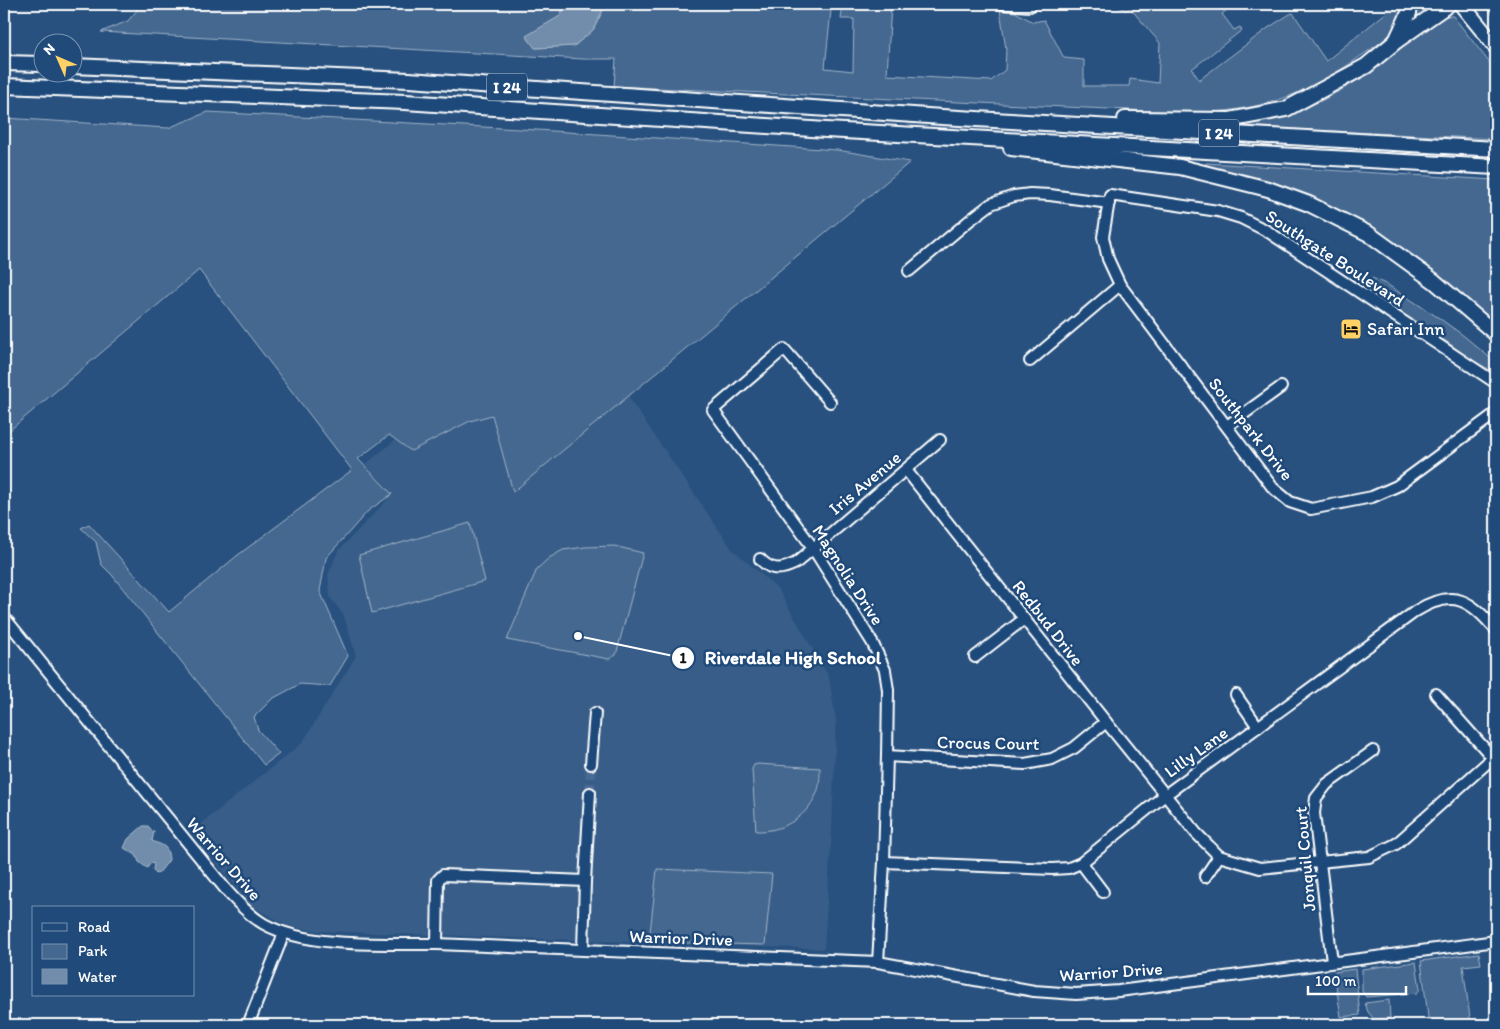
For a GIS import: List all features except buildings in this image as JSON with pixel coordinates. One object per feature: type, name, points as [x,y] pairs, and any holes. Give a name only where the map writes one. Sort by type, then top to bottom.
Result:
[{"type":"highway","points":[[1395,42],[1409,13],[1410,4]]},
{"type":"highway","points":[[942,117],[1229,120],[1286,109],[1366,66],[1395,42],[1449,4]]},
{"type":"highway","points":[[1461,4],[1496,47]]},
{"type":"highway","points":[[4,63],[32,64]]},
{"type":"highway","name":"I 24","points":[[82,66],[409,80],[942,117],[1496,149]]},
{"type":"highway","name":"I 24","points":[[4,86],[405,102],[826,130],[1496,167]]},
{"type":"highway","points":[[944,136],[1000,147],[1180,167],[1268,189],[1309,204],[1369,234],[1434,281],[1496,334]]},
{"type":"street","points":[[1003,4],[1030,6]]},
{"type":"street","name":"Southgate Boulevard","points":[[908,271],[991,204],[1014,196],[1030,194],[1110,199],[1218,211],[1241,218],[1267,231],[1496,383]]},
{"type":"street","name":"Southpark Drive","points":[[1110,199],[1103,238],[1108,259],[1120,285],[1273,488],[1290,502],[1311,509],[1372,497],[1397,486],[1496,412]]},
{"type":"street","points":[[1030,361],[1120,285]]},
{"type":"street","name":"Magnolia Drive","points":[[830,402],[784,349],[713,410],[812,548],[872,642],[885,670],[888,690],[888,756],[878,962]]},
{"type":"street","points":[[1227,426],[1281,387]]},
{"type":"street","name":"Iris Avenue","points":[[760,559],[768,567],[775,569],[784,569],[796,563],[940,440]]},
{"type":"street","name":"Redbud Drive","points":[[906,470],[1165,795],[1196,833],[1219,856]]},
{"type":"street","name":"Lilly Lane","points":[[884,862],[1052,869],[1068,868],[1081,863],[1165,795],[1416,611],[1431,602],[1449,599],[1467,602],[1481,612],[1496,630]]},
{"type":"street","name":"Warrior Drive","points":[[4,617],[227,891],[246,911],[264,924],[284,933],[307,939],[878,962],[1034,991],[1076,994],[1119,991],[1496,940]]},
{"type":"street","points":[[975,657],[1024,619]]},
{"type":"street","points":[[1205,877],[1219,856],[1260,868],[1369,857],[1396,844],[1495,756],[1436,694]]},
{"type":"street","points":[[1236,695],[1258,727]]},
{"type":"street","points":[[591,764],[595,713]]},
{"type":"street","name":"Crocus Court","points":[[888,756],[1024,764],[1052,759],[1074,748],[1106,722]]},
{"type":"street","name":"Jonquil Court","points":[[1332,962],[1314,813],[1316,798],[1327,784],[1373,750]]},
{"type":"street","points":[[583,950],[590,793]]},
{"type":"street","points":[[1081,863],[1103,892]]},
{"type":"street","points":[[437,944],[438,880],[443,875],[585,881]]},
{"type":"street","points":[[248,1025],[284,933]]},
{"type":"shaded area","points":[[563,301],[732,549],[778,589],[829,677],[836,720],[832,830],[824,949],[317,931],[287,926],[252,906],[191,832],[302,743],[356,656],[344,616],[330,597],[328,575],[338,551],[387,500],[360,469]]},
{"type":"green space","points":[[142,4],[565,4],[560,16],[536,48],[574,46],[593,30],[606,4],[820,4],[831,10],[825,68],[853,71],[854,19],[841,19],[843,4],[891,4],[887,75],[991,81],[1005,70],[1006,49],[1000,10],[1015,12],[1033,22],[1044,20],[1064,58],[1084,60],[1084,86],[1129,86],[1130,79],[1158,83],[1160,43],[1130,8],[1126,10],[1112,4],[1231,4],[1232,6],[1222,14],[1234,30],[1240,27],[1242,30],[1192,69],[1199,80],[1268,28],[1290,14],[1293,13],[1326,61],[1387,12],[1387,4],[1404,4],[1394,29],[1386,37],[1376,46],[1317,84],[1279,100],[1259,105],[1217,112],[1194,113],[614,86],[616,59],[583,59],[101,32],[128,21]]},
{"type":"green space","points":[[1419,4],[1439,4],[1409,27]]},
{"type":"green space","points":[[1484,4],[1496,4],[1496,19]]},
{"type":"green space","points":[[1445,16],[1453,16],[1496,71],[1496,139],[1230,126],[1294,112],[1323,100],[1352,84],[1428,25]]},
{"type":"green space","points":[[208,112],[537,130],[837,150],[910,162],[513,492],[492,415],[470,421],[411,451],[389,435],[358,459],[392,494],[368,511],[326,558],[320,591],[348,656],[330,686],[300,684],[272,699],[254,717],[258,730],[279,754],[264,765],[112,575],[101,564],[96,542],[81,528],[89,524],[169,612],[238,555],[352,470],[199,270],[4,435],[4,118],[168,128]]},
{"type":"green space","points":[[1206,163],[1496,180],[1496,323],[1413,259],[1361,226],[1205,167]]},
{"type":"green space","points":[[1372,278],[1388,285],[1464,336],[1496,363],[1496,373],[1472,360],[1351,280]]},
{"type":"green space","points":[[470,523],[485,581],[372,613],[359,555]]},
{"type":"green space","points":[[614,546],[643,553],[616,655],[609,659],[507,640],[537,569],[549,558],[563,550]]},
{"type":"green space","points":[[754,765],[820,768],[818,789],[806,811],[783,826],[765,831],[756,831],[752,769]]},
{"type":"green space","points":[[657,869],[772,874],[765,945],[649,942]]},
{"type":"green space","points":[[1479,953],[1481,964],[1463,966],[1471,1025],[1429,1025],[1421,961]]},
{"type":"green space","points":[[1416,962],[1420,989],[1417,993],[1366,997],[1362,991],[1362,969]]},
{"type":"green space","points":[[1355,969],[1360,1015],[1341,1017],[1334,972]]},
{"type":"green space","points":[[1389,1000],[1390,1018],[1374,1019],[1368,1012],[1365,1003]]},
{"type":"water","points":[[565,4],[606,4],[593,30],[574,46],[535,48],[526,36],[560,16]]},
{"type":"water","points":[[143,826],[148,826],[154,832],[152,841],[163,846],[168,852],[169,860],[159,873],[156,874],[153,870],[154,864],[151,863],[147,868],[139,862],[136,855],[124,848],[128,839]]},
{"type":"tunnel","points":[[590,793],[591,764]]},
{"type":"place","name":"Safari Inn","points":[[1351,329]]},
{"type":"place","name":"Riverdale High School","points":[[578,636]]}]
